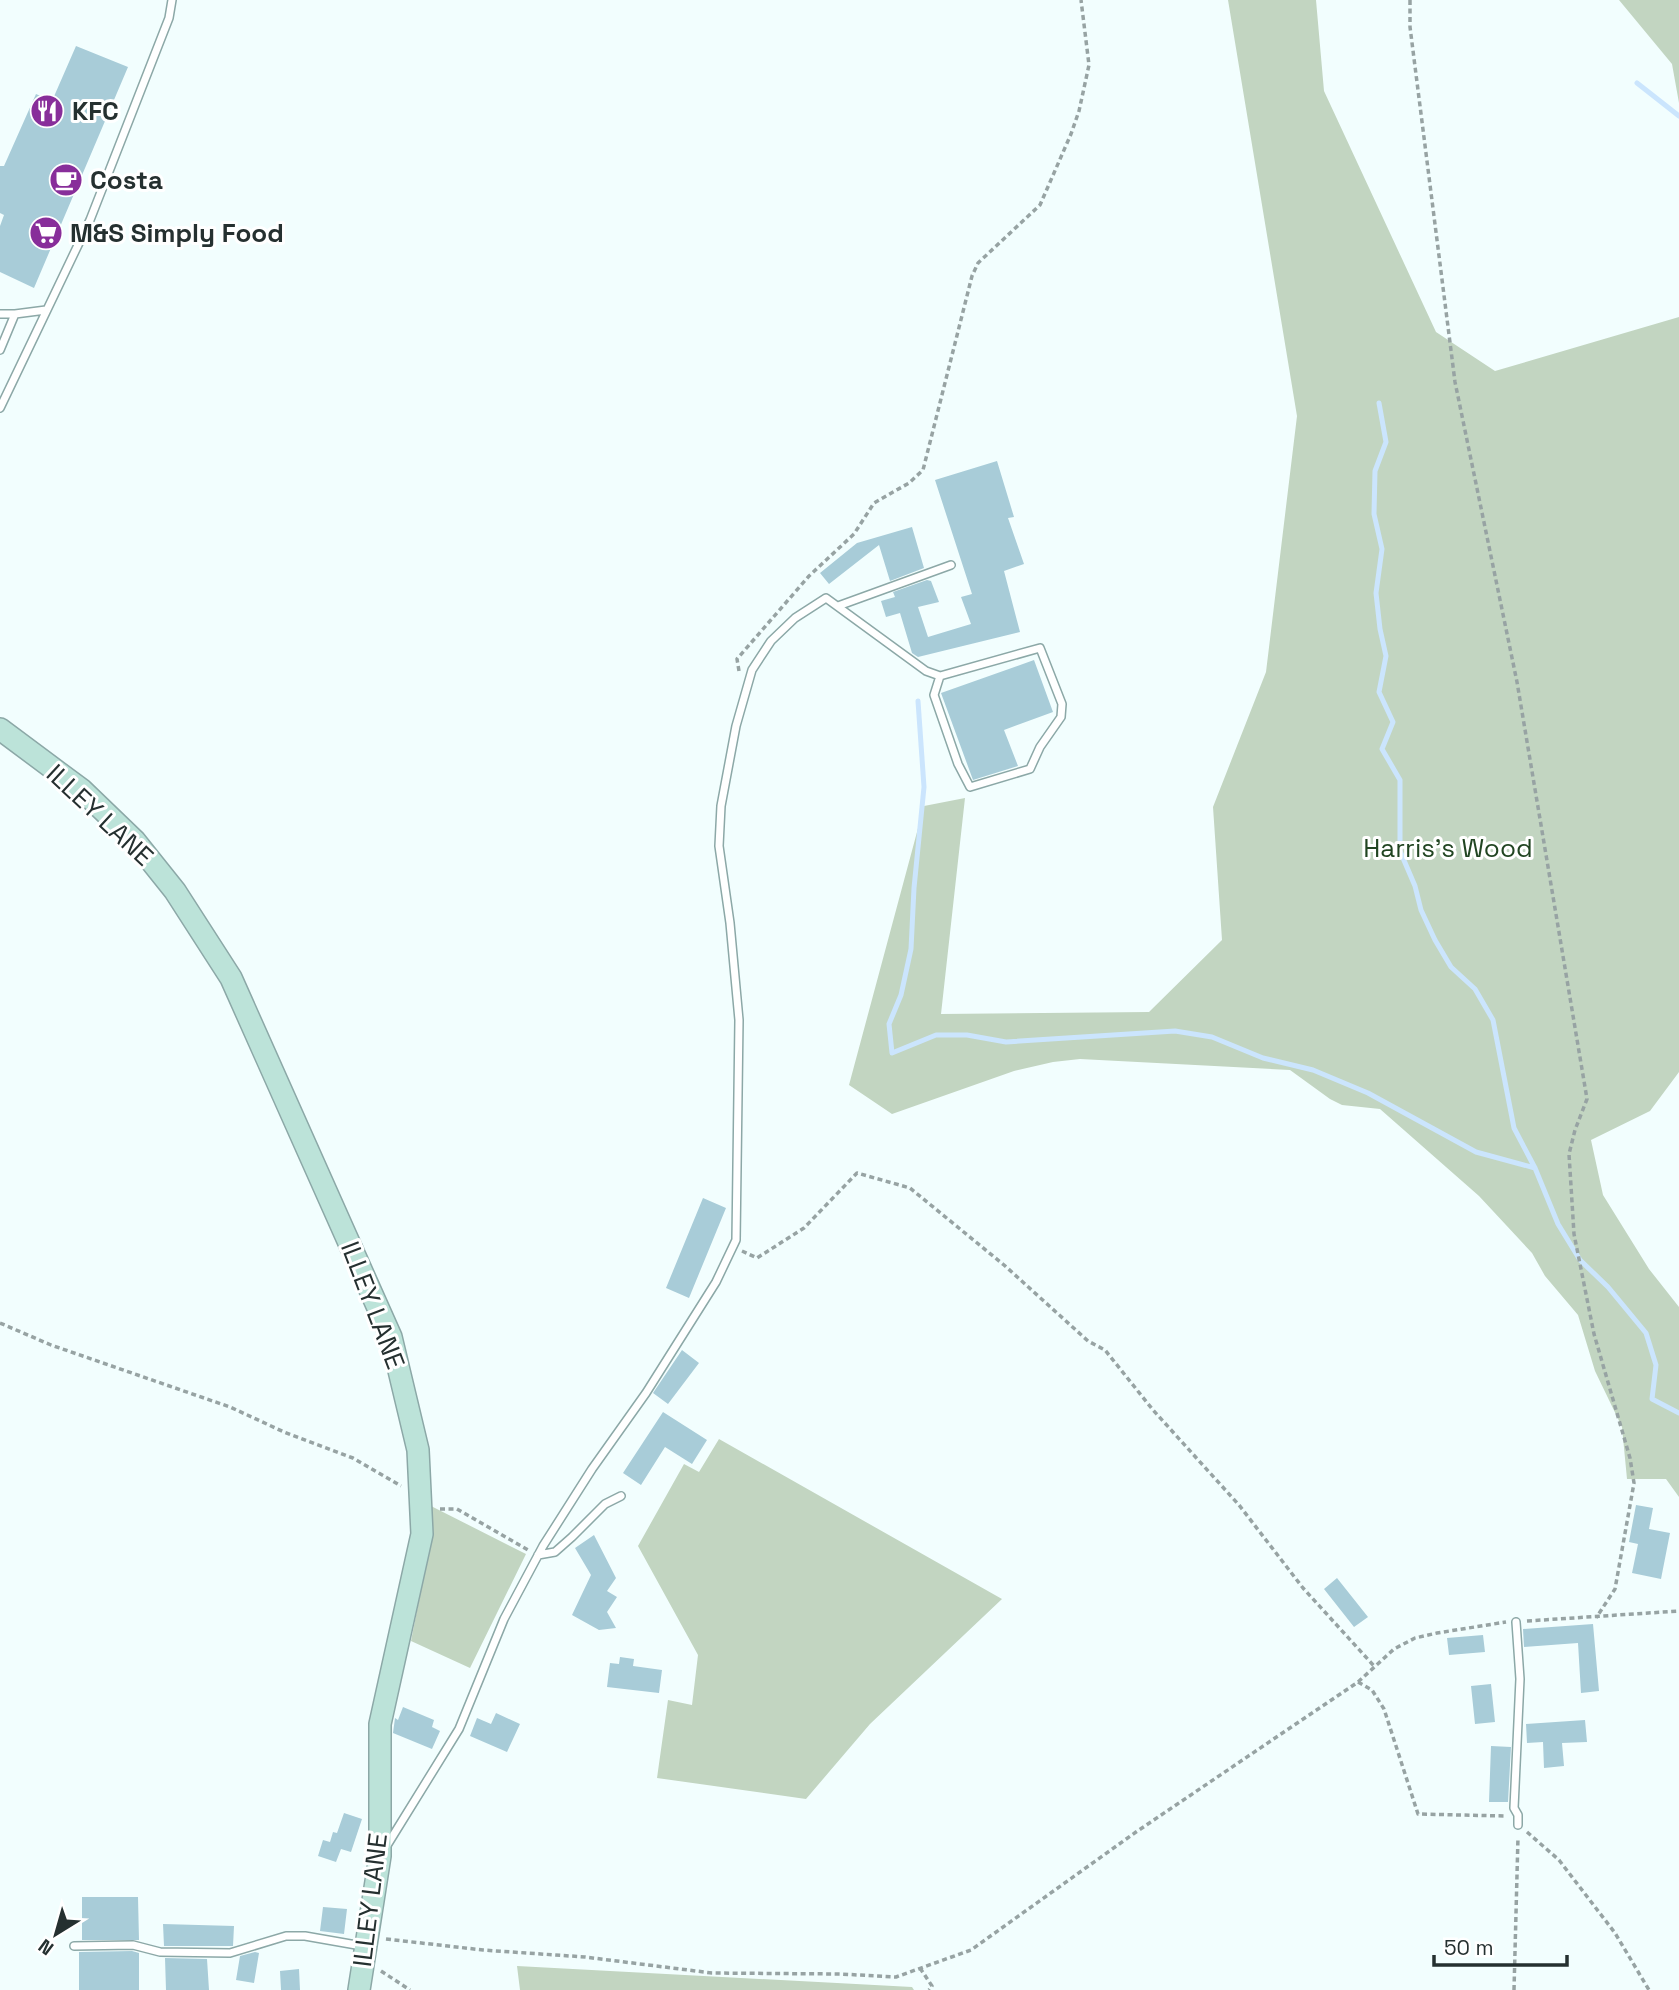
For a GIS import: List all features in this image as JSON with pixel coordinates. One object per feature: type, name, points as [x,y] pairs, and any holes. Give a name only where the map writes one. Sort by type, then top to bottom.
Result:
[{"type":"street","name":"ILLEY LANE","points":[[0,729],[82,790],[135,841],[175,891],[231,978],[391,1337],[418,1450],[422,1534],[380,1724],[380,1856],[359,1990]]},
{"type":"lane","points":[[0,408],[90,220],[169,18],[172,0]]},
{"type":"lane","points":[[0,314],[46,310]]},
{"type":"lane","points":[[0,349],[15,314]]},
{"type":"lane","points":[[838,607],[951,565]]},
{"type":"lane","points":[[380,1856],[459,1729],[504,1619],[538,1555],[716,1282],[736,1240],[739,1182],[739,1020],[730,923],[719,846],[721,806],[736,726],[752,670],[771,641],[795,618],[826,598],[926,671],[940,676],[1040,648],[1062,704],[1061,717],[1040,747],[1030,769],[970,787],[958,764],[934,695],[940,676]]},
{"type":"lane","points":[[538,1555],[555,1552],[605,1504],[621,1496]]},
{"type":"lane","points":[[1516,1622],[1520,1679],[1514,1808],[1518,1815],[1518,1825]]},
{"type":"lane","points":[[74,1946],[133,1945],[160,1952],[230,1953],[286,1936],[304,1936],[365,1950]]},
{"type":"path","points":[[745,697],[737,659],[808,576],[854,534],[874,503],[909,483],[923,470],[972,276],[978,263],[1040,205],[1079,111],[1089,65],[1081,0]]},
{"type":"path","points":[[1410,0],[1410,27],[1455,382],[1517,682],[1587,1099],[1569,1154],[1574,1234],[1594,1334],[1630,1458],[1634,1483],[1615,1589],[1596,1618]]},
{"type":"path","points":[[733,1247],[757,1258],[804,1228],[857,1173],[910,1188],[1004,1265],[1088,1340],[1105,1350],[1162,1420],[1239,1505],[1303,1588],[1374,1666]]},
{"type":"path","points":[[0,1323],[51,1345],[230,1407],[284,1432],[354,1458],[421,1504],[457,1509],[538,1555]]},
{"type":"path","points":[[410,1990],[374,1966],[365,1950],[483,1950],[585,1957],[712,1973],[896,1977],[971,1950],[1136,1832],[1358,1682],[1394,1648],[1415,1638],[1516,1622],[1679,1611]]},
{"type":"path","points":[[1358,1682],[1372,1690],[1384,1709],[1418,1814],[1508,1816],[1559,1860],[1615,1933],[1649,1990]]},
{"type":"path","points":[[1514,1990],[1518,1825]]},
{"type":"path","points":[[920,1968],[932,1986],[929,1990]]},
{"type":"green space","name":"Harris's Wood","points":[[1228,0],[1316,0],[1324,91],[1436,332],[1495,371],[1679,317],[1679,1072],[1650,1111],[1591,1140],[1603,1195],[1649,1269],[1679,1307],[1679,1497],[1666,1479],[1627,1479],[1622,1427],[1595,1371],[1578,1315],[1545,1276],[1532,1253],[1479,1196],[1380,1109],[1342,1105],[1290,1070],[1080,1059],[1014,1071],[892,1114],[849,1085],[924,806],[965,798],[941,1014],[1149,1012],[1222,940],[1213,807],[1266,672],[1297,416]]},
{"type":"green space","points":[[1619,0],[1679,0],[1679,103],[1672,64]]},
{"type":"green space","points":[[719,1439],[1002,1599],[870,1724],[806,1799],[657,1778],[668,1700],[692,1705],[698,1655],[638,1546],[684,1464],[699,1472]]},
{"type":"green space","points":[[431,1506],[526,1554],[470,1668],[411,1641],[432,1534]]},
{"type":"green space","points":[[517,1966],[912,1987],[914,1990],[520,1990]]},
{"type":"building","points":[[76,46],[128,67],[34,288],[0,272],[0,226],[4,215],[0,213],[0,166],[4,166],[36,94],[52,101]]},
{"type":"building","points":[[997,461],[1014,517],[1008,518],[1024,564],[1004,571],[1020,632],[918,657],[912,653],[900,613],[886,617],[881,601],[895,597],[893,592],[931,581],[939,602],[918,607],[928,637],[971,624],[961,597],[972,594],[935,480]]},
{"type":"building","points":[[912,527],[924,568],[890,581],[879,545],[829,584],[820,573],[857,543]]},
{"type":"building","points":[[1034,660],[1053,712],[1004,730],[1018,766],[973,780],[941,693]]},
{"type":"building","points":[[703,1198],[726,1208],[689,1298],[666,1288]]},
{"type":"building","points":[[682,1350],[699,1363],[668,1404],[653,1393]]},
{"type":"building","points":[[663,1412],[707,1440],[692,1464],[665,1447],[641,1485],[623,1473]]},
{"type":"building","points":[[1636,1505],[1653,1508],[1649,1529],[1670,1533],[1661,1579],[1632,1573],[1638,1544],[1629,1542]]},
{"type":"building","points":[[594,1535],[616,1578],[607,1591],[617,1597],[607,1612],[616,1628],[599,1630],[572,1615],[591,1575],[575,1548]]},
{"type":"building","points":[[1337,1578],[1368,1617],[1354,1627],[1324,1589]]},
{"type":"building","points":[[1593,1624],[1599,1691],[1581,1693],[1578,1643],[1524,1647],[1523,1629]]},
{"type":"building","points":[[1483,1635],[1485,1652],[1449,1655],[1447,1638]]},
{"type":"building","points":[[620,1657],[634,1659],[633,1666],[662,1670],[659,1693],[607,1687],[610,1663],[619,1664]]},
{"type":"building","points":[[1491,1684],[1495,1722],[1475,1724],[1471,1686]]},
{"type":"building","points":[[403,1707],[434,1720],[432,1727],[440,1731],[432,1749],[393,1733],[395,1718],[398,1720]]},
{"type":"building","points":[[496,1713],[520,1724],[507,1752],[470,1736],[477,1718],[491,1724]]},
{"type":"building","points":[[1585,1720],[1587,1742],[1562,1743],[1564,1766],[1544,1768],[1543,1742],[1527,1743],[1526,1724]]},
{"type":"building","points":[[1491,1746],[1511,1747],[1508,1802],[1489,1802]]},
{"type":"building","points":[[344,1813],[362,1819],[351,1852],[341,1849],[336,1862],[318,1856],[323,1840],[330,1842],[333,1832],[337,1833]]},
{"type":"building","points":[[82,1897],[138,1897],[139,1940],[82,1940]]},
{"type":"building","points":[[323,1907],[347,1909],[344,1934],[320,1931]]},
{"type":"building","points":[[163,1924],[234,1926],[233,1946],[164,1946]]},
{"type":"building","points":[[79,1952],[139,1953],[139,1990],[79,1990]]},
{"type":"building","points":[[259,1953],[254,1983],[236,1980],[240,1956]]},
{"type":"building","points":[[165,1958],[207,1959],[209,1990],[166,1990]]},
{"type":"building","points":[[299,1969],[300,1990],[281,1990],[280,1971]]},
{"type":"waterway","points":[[1637,83],[1679,116]]},
{"type":"waterway","points":[[1379,403],[1386,442],[1375,471],[1374,514],[1382,549],[1376,593],[1386,656],[1379,692],[1393,722],[1382,749],[1400,780],[1400,851],[1435,940],[1451,967],[1475,989],[1493,1020],[1514,1128],[1535,1168],[1558,1224],[1580,1260],[1608,1287],[1646,1333],[1656,1365],[1652,1399],[1679,1413]]},
{"type":"waterway","points":[[918,701],[924,787],[911,949],[901,995],[889,1024],[892,1053],[936,1035],[967,1035],[1006,1042],[1175,1031],[1212,1037],[1263,1058],[1313,1070],[1368,1093],[1476,1152],[1535,1168]]},
{"type":"place","name":"KFC","points":[[47,111]]},
{"type":"place","name":"Costa","points":[[66,180]]},
{"type":"place","name":"M&S Simply Food","points":[[46,233]]}]
